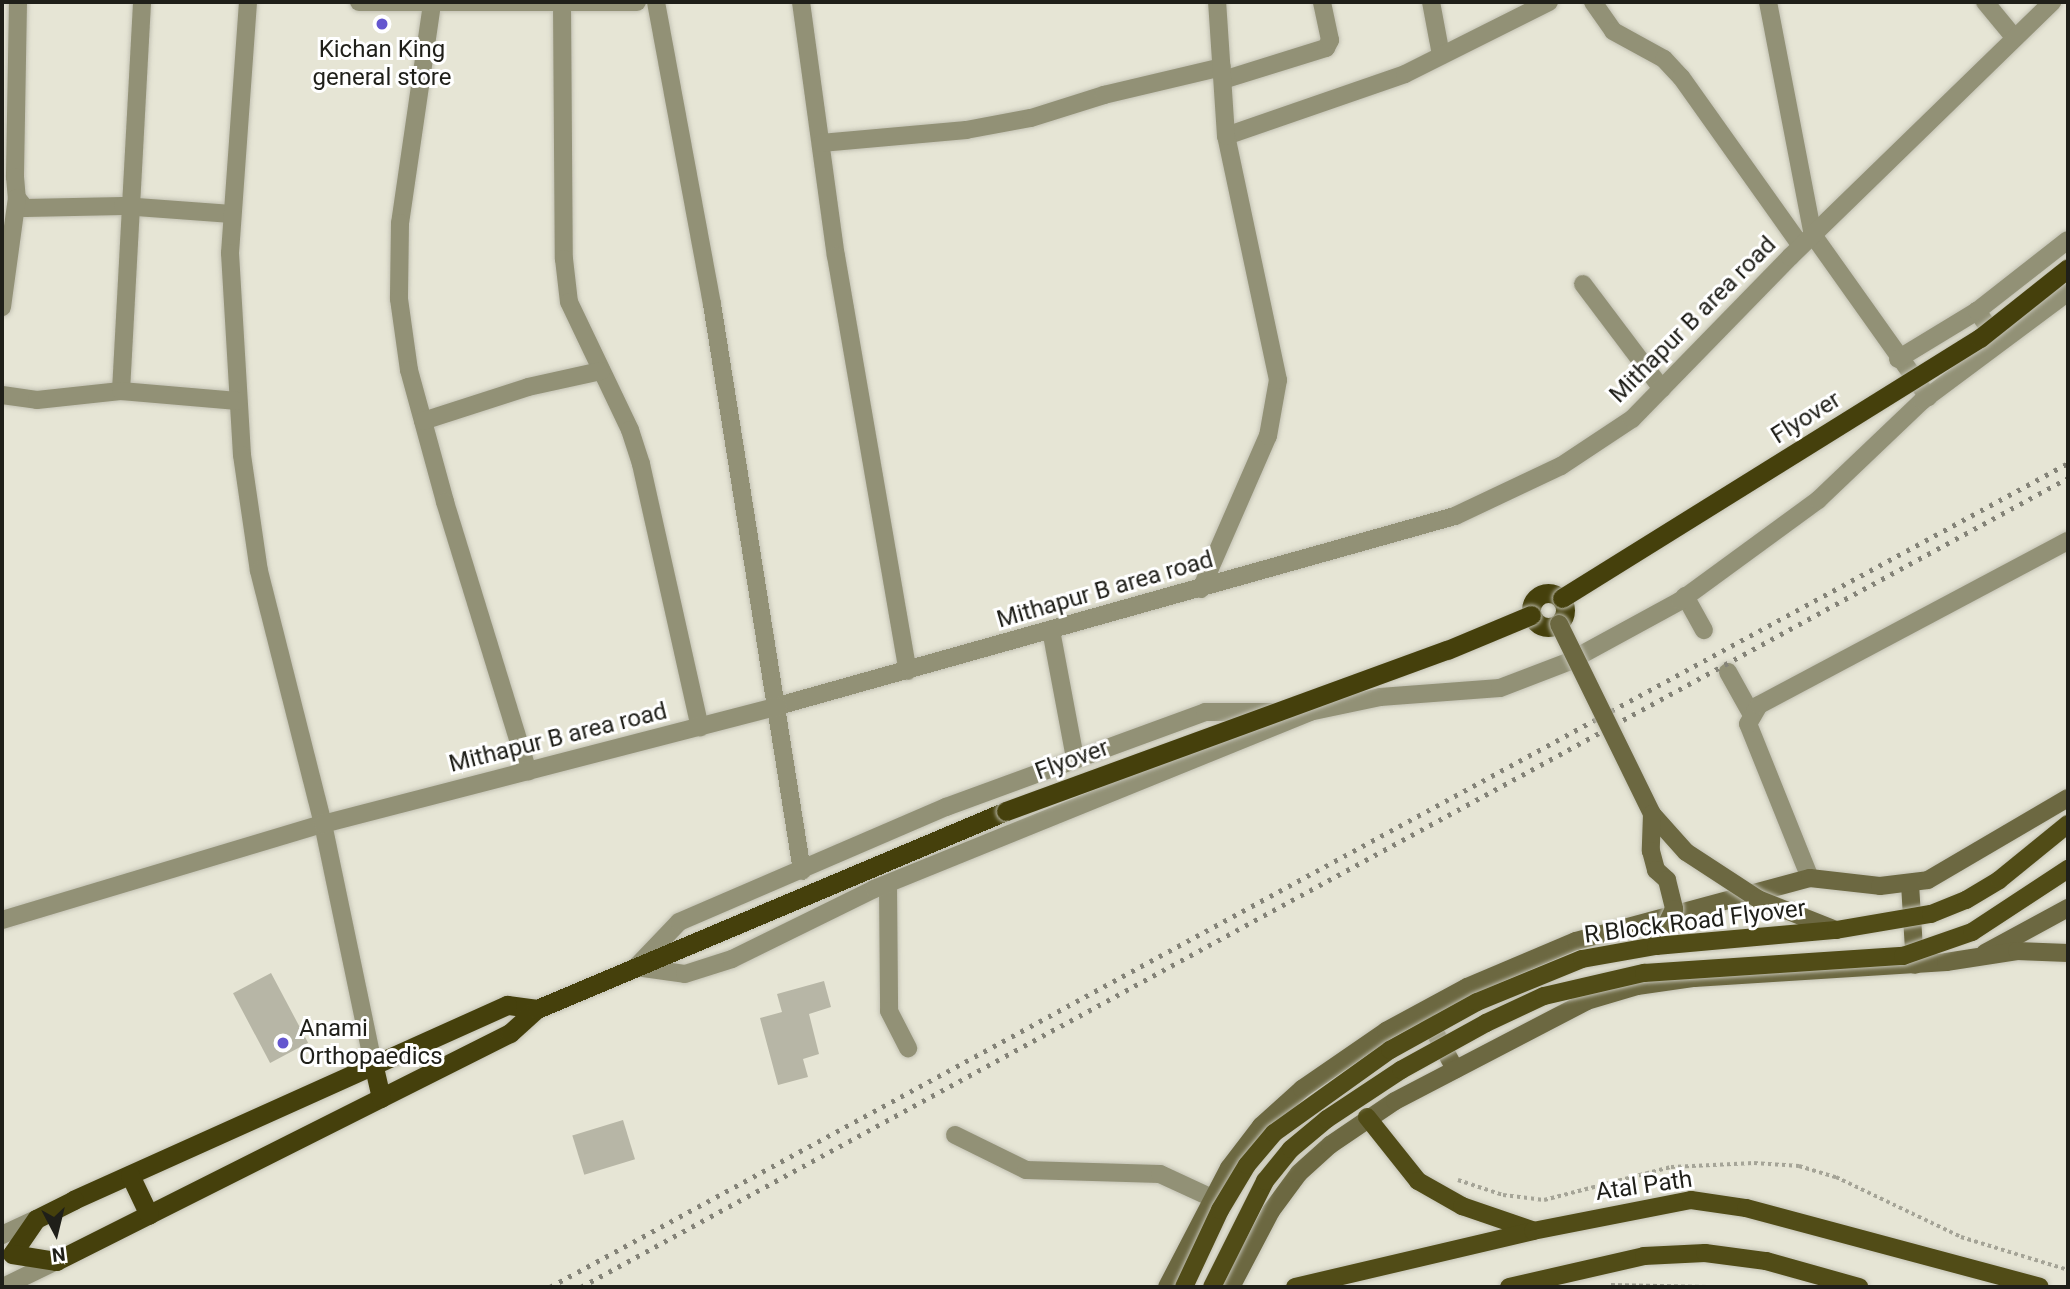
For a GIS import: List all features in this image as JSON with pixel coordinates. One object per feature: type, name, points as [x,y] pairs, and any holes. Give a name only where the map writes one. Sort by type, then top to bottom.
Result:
[{"type":"highway","name":"Flyover","points":[[537,1009],[1006,811],[1447,650],[1531,615],[1532,603],[1540,595],[1562,598],[1980,338],[2068,268]]},
{"type":"highway","points":[[1531,615],[1543,627],[1559,624],[1566,609],[1562,598]]},
{"type":"highway","points":[[507,1005],[537,1009],[510,1033],[56,1261],[12,1254],[36,1219],[130,1175],[373,1063],[507,1005]]},
{"type":"highway","points":[[373,1063],[382,1098]]},
{"type":"highway","points":[[130,1175],[149,1215]]},
{"type":"main road","points":[[1559,624],[1652,814],[1686,852],[1758,899],[1836,930]]},
{"type":"main road","points":[[1167,1287],[1229,1168],[1261,1126],[1302,1090],[1386,1031],[1467,987],[1576,941],[1810,878],[1880,886],[1910,884],[1951,868],[2068,798]]},
{"type":"main road","points":[[1652,814],[1651,851],[1656,870],[1667,880],[1674,909],[1656,946]]},
{"type":"main road","name":"R Block Road Flyover","points":[[1184,1287],[1220,1210],[1247,1165],[1274,1133],[1312,1101],[1390,1050],[1525,979],[1583,959],[1656,946],[1836,930],[1931,914],[1966,900],[2068,824]]},
{"type":"main road","name":"R Block Road Flyover","points":[[1212,1287],[1265,1181],[1291,1149],[1380,1084],[1486,1023],[1544,996],[1644,973],[1903,956],[1972,932],[2068,869]]},
{"type":"main road","points":[[1910,884],[1915,965]]},
{"type":"main road","points":[[1978,957],[2068,908]]},
{"type":"main road","points":[[1231,1287],[1271,1211],[1299,1173],[1367,1117],[1587,1001],[1637,986],[1694,978],[1915,965],[2017,951],[2068,953]]},
{"type":"main road","points":[[1423,1011],[1455,1069]]},
{"type":"main road","points":[[1367,1117],[1418,1181],[1462,1206],[1533,1231]]},
{"type":"main road","name":"Atal Path","points":[[1295,1287],[1533,1231],[1691,1200],[1746,1208],[2040,1287]]},
{"type":"main road","points":[[1509,1287],[1644,1256],[1705,1254],[1766,1261],[1859,1287]]},
{"type":"street","points":[[2,307],[17,198],[18,2]]},
{"type":"street","points":[[121,391],[142,2]]},
{"type":"street","points":[[248,2],[232,214],[238,401],[254,542],[323,824],[373,1063]]},
{"type":"street","points":[[359,2],[637,2]]},
{"type":"street","points":[[656,2],[778,706],[802,871]]},
{"type":"street","points":[[802,2],[821,143],[908,671]]},
{"type":"street","points":[[1201,589],[1268,436],[1277,403],[1276,356],[1226,136],[1217,2]]},
{"type":"street","points":[[821,143],[966,130],[1031,118],[1104,94],[1222,74],[1326,48],[1330,40],[1322,2]]},
{"type":"street","points":[[1431,2],[1441,55]]},
{"type":"street","points":[[1226,136],[1395,78],[1549,2]]},
{"type":"street","points":[[1592,2],[1613,31],[1664,60],[1681,77],[1928,397]]},
{"type":"street","points":[[1768,2],[1807,241]]},
{"type":"street","points":[[1985,2],[2013,36]]},
{"type":"street","name":"Mithapur B area road","points":[[2,920],[323,824],[908,671],[1455,516],[1561,466],[1632,419],[2013,36],[2052,2]]},
{"type":"street","points":[[562,3],[566,284],[569,302],[640,464],[700,727]]},
{"type":"street","points":[[432,4],[397,248],[404,335],[423,421],[528,772]]},
{"type":"street","points":[[17,198],[25,208],[41,210],[129,207],[232,214]]},
{"type":"street","points":[[1898,359],[1977,311],[2068,240]]},
{"type":"street","points":[[1583,284],[1662,389]]},
{"type":"street","points":[[636,967],[685,974],[732,959],[888,884],[1309,712],[1380,697],[1500,688],[1568,662],[1685,596],[1818,500],[1928,397],[2068,292]]},
{"type":"street","points":[[1977,311],[2000,344]]},
{"type":"street","points":[[423,421],[528,387],[601,371]]},
{"type":"street","points":[[2,395],[37,400],[121,391],[238,401]]},
{"type":"street","points":[[1810,878],[1754,745],[1748,724],[1752,715],[1777,694],[2068,541]]},
{"type":"street","points":[[1685,596],[1704,629]]},
{"type":"street","points":[[1051,630],[1075,758]]},
{"type":"street","points":[[1728,672],[1752,715]]},
{"type":"street","points":[[636,967],[679,922],[946,807],[1075,758],[1205,712],[1309,712]]},
{"type":"street","points":[[888,884],[889,1011],[908,1048]]},
{"type":"street","points":[[954,1135],[1026,1170],[1160,1174],[1214,1199]]},
{"type":"street","points":[[2,1236],[36,1219]]},
{"type":"street","points":[[3,1287],[56,1261]]},
{"type":"path","points":[[1606,1285],[1708,1287]]},
{"type":"building","points":[[271,973],[308,1043],[270,1063],[233,993]]},
{"type":"building","points":[[824,981],[831,1007],[809,1014],[819,1054],[803,1059],[808,1077],[778,1085],[760,1018],[782,1012],[777,994]]},
{"type":"building","points":[[623,1120],[635,1159],[584,1175],[572,1135]]},
{"type":"railway","points":[[550,1287],[2068,463]]},
{"type":"railway","points":[[581,1287],[2068,478]]},
{"type":"place","name":"Kichan King general store","points":[[382,24]]},
{"type":"place","name":"Anami Orthopaedics","points":[[283,1043]]}]
